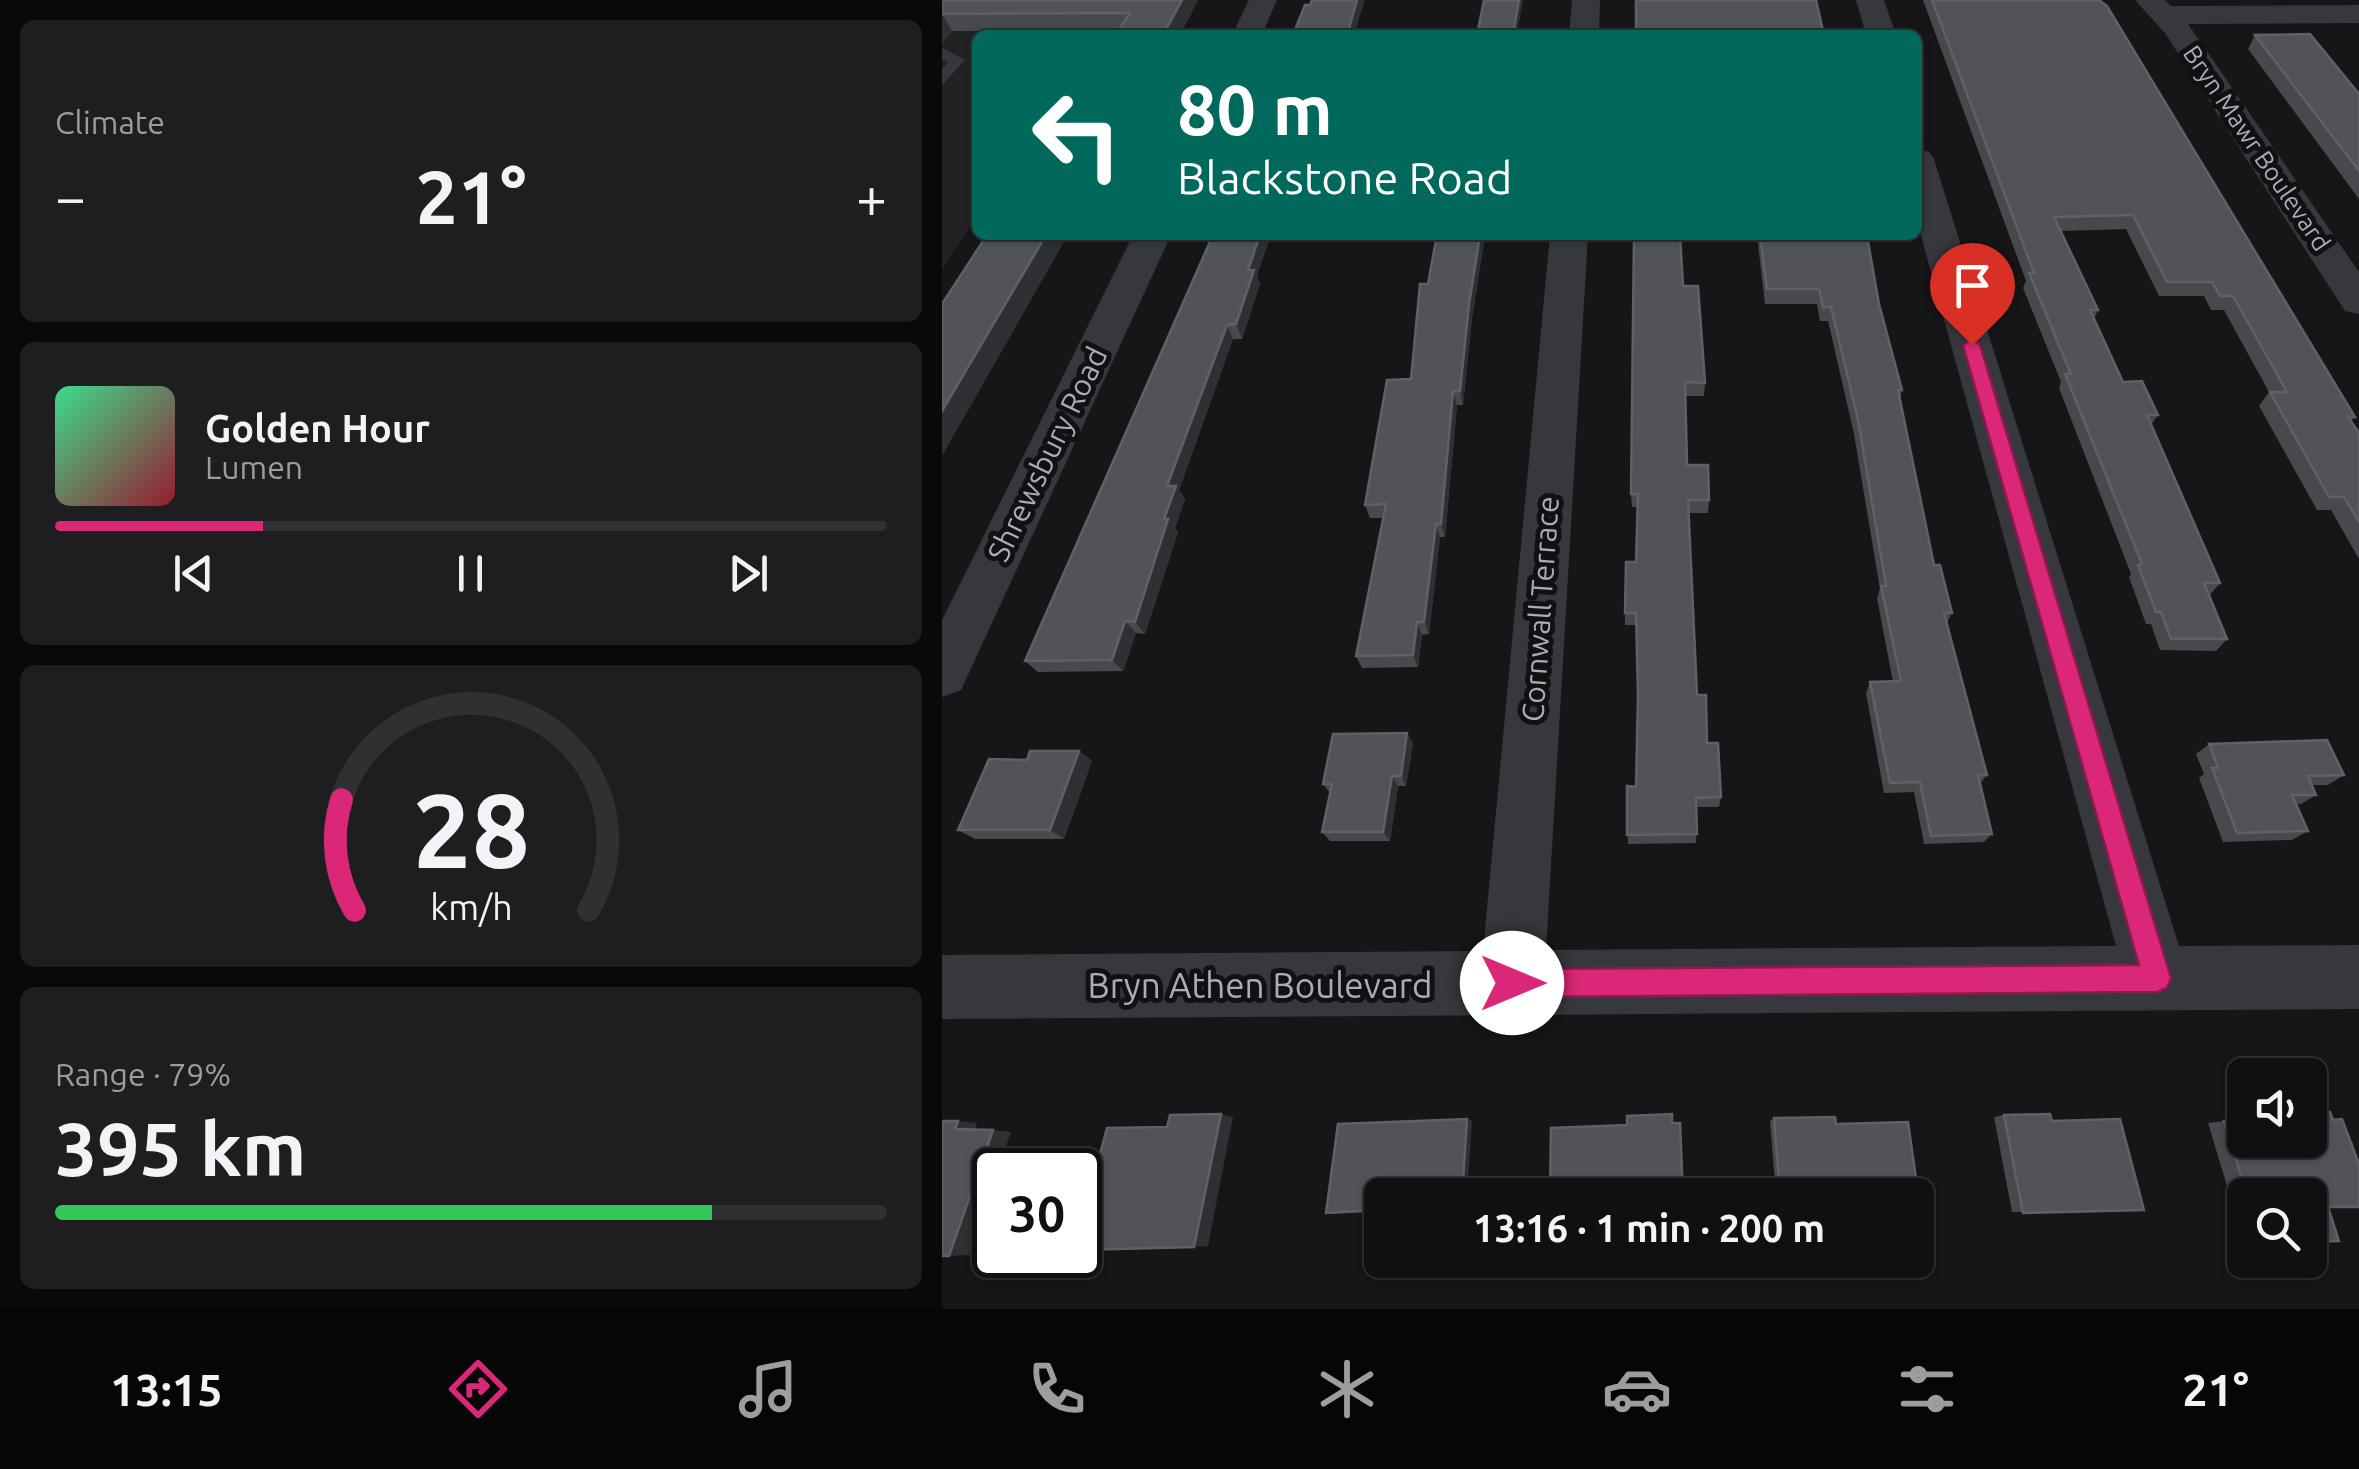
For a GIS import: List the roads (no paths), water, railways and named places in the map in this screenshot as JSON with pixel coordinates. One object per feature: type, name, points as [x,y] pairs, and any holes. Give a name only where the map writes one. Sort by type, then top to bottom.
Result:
[{"type":"street","points":[[1249,30],[1264,0]]},
{"type":"street","points":[[1584,30],[1586,0]]},
{"type":"street","points":[[1870,0],[1879,30]]},
{"type":"street","points":[[2157,7],[2358,14]]},
{"type":"street","name":"Bryn Mawr Boulevard","points":[[2157,7],[2358,302]]},
{"type":"street","points":[[1922,176],[2157,978]]},
{"type":"street","name":"Shrewsbury Road","points":[[942,674],[1150,240]]},
{"type":"street","name":"Cornwall Terrace","points":[[1512,983],[1568,240]]},
{"type":"street","name":"Bryn Athen Boulevard","points":[[942,988],[2358,977]]},
{"type":"lane","points":[[942,54],[957,60],[942,80]]}]
